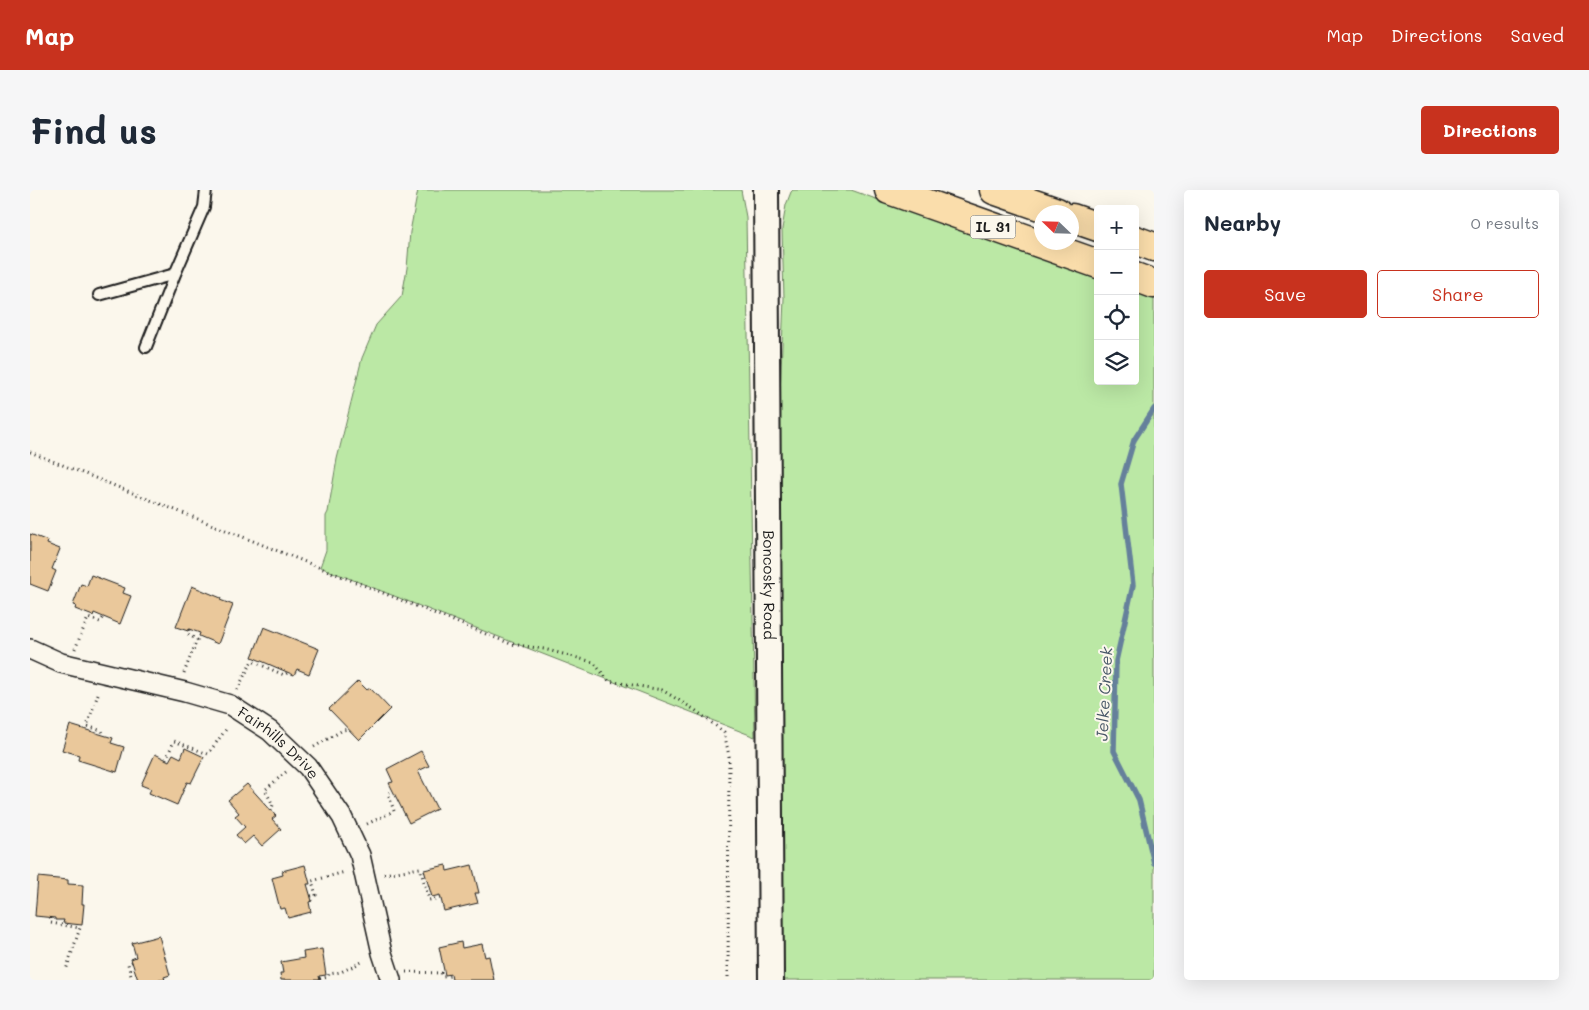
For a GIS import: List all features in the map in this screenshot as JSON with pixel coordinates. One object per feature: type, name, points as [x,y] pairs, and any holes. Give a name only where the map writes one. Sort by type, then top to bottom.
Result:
[{"type":"main road","name":"IL 31","points":[[889,190],[1094,263]]},
{"type":"main road","points":[[994,190],[1037,205]]},
{"type":"main road","points":[[1079,220],[1094,226]]},
{"type":"main road","points":[[1139,241],[1154,247]]},
{"type":"main road","points":[[1139,278],[1154,284]]},
{"type":"street","name":"Boncosky Road","points":[[766,190],[771,980]]},
{"type":"street","name":"Fairhills Drive","points":[[30,649],[61,663],[169,688],[230,705],[270,731],[308,767],[342,817],[360,855],[382,954],[398,976]]},
{"type":"lane","points":[[146,347],[204,207],[206,190]]},
{"type":"lane","points":[[99,295],[175,274]]},
{"type":"path","points":[[30,452],[511,644],[544,649],[593,662],[609,681],[662,690],[695,710],[724,732],[729,756],[728,980]]},
{"type":"path","points":[[75,649],[88,618],[100,622],[104,617]]},
{"type":"path","points":[[184,673],[197,640],[188,634],[189,629]]},
{"type":"path","points":[[236,691],[252,662],[284,675],[289,672]]},
{"type":"path","points":[[98,694],[87,726],[102,731],[104,736]]},
{"type":"path","points":[[166,759],[174,741],[208,754],[227,728]]},
{"type":"path","points":[[314,747],[343,730],[349,729]]},
{"type":"path","points":[[272,811],[273,805],[265,790],[286,772]]},
{"type":"path","points":[[367,824],[394,811],[388,793],[392,790]]},
{"type":"path","points":[[384,874],[420,868],[429,900],[441,898]]},
{"type":"path","points":[[310,896],[316,895],[312,881],[346,872]]},
{"type":"path","points":[[50,918],[51,923],[80,928],[66,970]]},
{"type":"path","points":[[320,979],[364,961]]},
{"type":"path","points":[[132,962],[128,964],[132,980]]},
{"type":"path","points":[[398,976],[442,973],[443,977],[451,976]]},
{"type":"green space","points":[[418,190],[741,190],[746,217],[755,737],[320,567],[326,550],[326,516],[337,459],[362,358],[376,325],[402,296],[410,232]]},
{"type":"green space","points":[[793,190],[851,190],[1094,278],[1094,385],[1139,385],[1139,293],[1154,299],[1154,980],[781,980],[776,493],[784,298],[782,229],[786,205]]},
{"type":"building","points":[[30,534],[48,541],[47,544],[60,549],[52,569],[56,571],[48,591],[30,584]]},
{"type":"building","points":[[91,575],[125,588],[123,593],[131,596],[120,624],[94,613],[93,616],[75,609],[76,606],[73,605],[81,584],[87,586]]},
{"type":"building","points":[[192,586],[233,605],[218,644],[199,636],[200,633],[176,627]]},
{"type":"building","points":[[264,627],[319,649],[309,674],[297,669],[294,675],[252,657]]},
{"type":"building","points":[[358,681],[367,690],[370,688],[390,709],[359,740],[329,709]]},
{"type":"building","points":[[70,725],[113,738],[111,743],[124,747],[117,772],[78,760],[79,755],[62,750]]},
{"type":"building","points":[[185,748],[204,757],[191,783],[187,782],[177,805],[149,793],[151,789],[141,785],[155,754],[169,761],[173,754],[181,758]]},
{"type":"building","points":[[421,751],[429,766],[418,771],[437,809],[409,823],[389,783],[393,782],[387,769]]},
{"type":"building","points":[[247,784],[276,816],[272,819],[281,829],[262,846],[253,836],[244,844],[236,835],[245,827],[235,816],[239,813],[228,800]]},
{"type":"building","points":[[305,865],[310,884],[307,884],[312,901],[309,902],[311,912],[288,918],[285,908],[280,909],[272,878],[283,875],[282,871]]},
{"type":"building","points":[[446,865],[447,871],[472,865],[479,893],[475,893],[478,903],[444,911],[440,895],[432,897],[424,870]]},
{"type":"building","points":[[38,877],[68,880],[68,884],[83,885],[82,925],[63,923],[64,920],[55,920],[55,918],[35,916]]},
{"type":"building","points":[[159,936],[170,975],[164,977],[165,980],[138,980],[131,959],[136,957],[132,943]]},
{"type":"building","points":[[461,942],[462,948],[482,944],[485,957],[489,956],[494,980],[452,980],[451,974],[445,975],[439,947]]},
{"type":"building","points":[[322,949],[326,975],[319,976],[320,980],[281,980],[280,973],[283,973],[281,962],[304,958],[303,952]]},
{"type":"waterway","name":"Jelke Creek","points":[[1154,409],[1134,440],[1121,484],[1133,585],[1116,661],[1114,751],[1139,800],[1154,863]]}]
